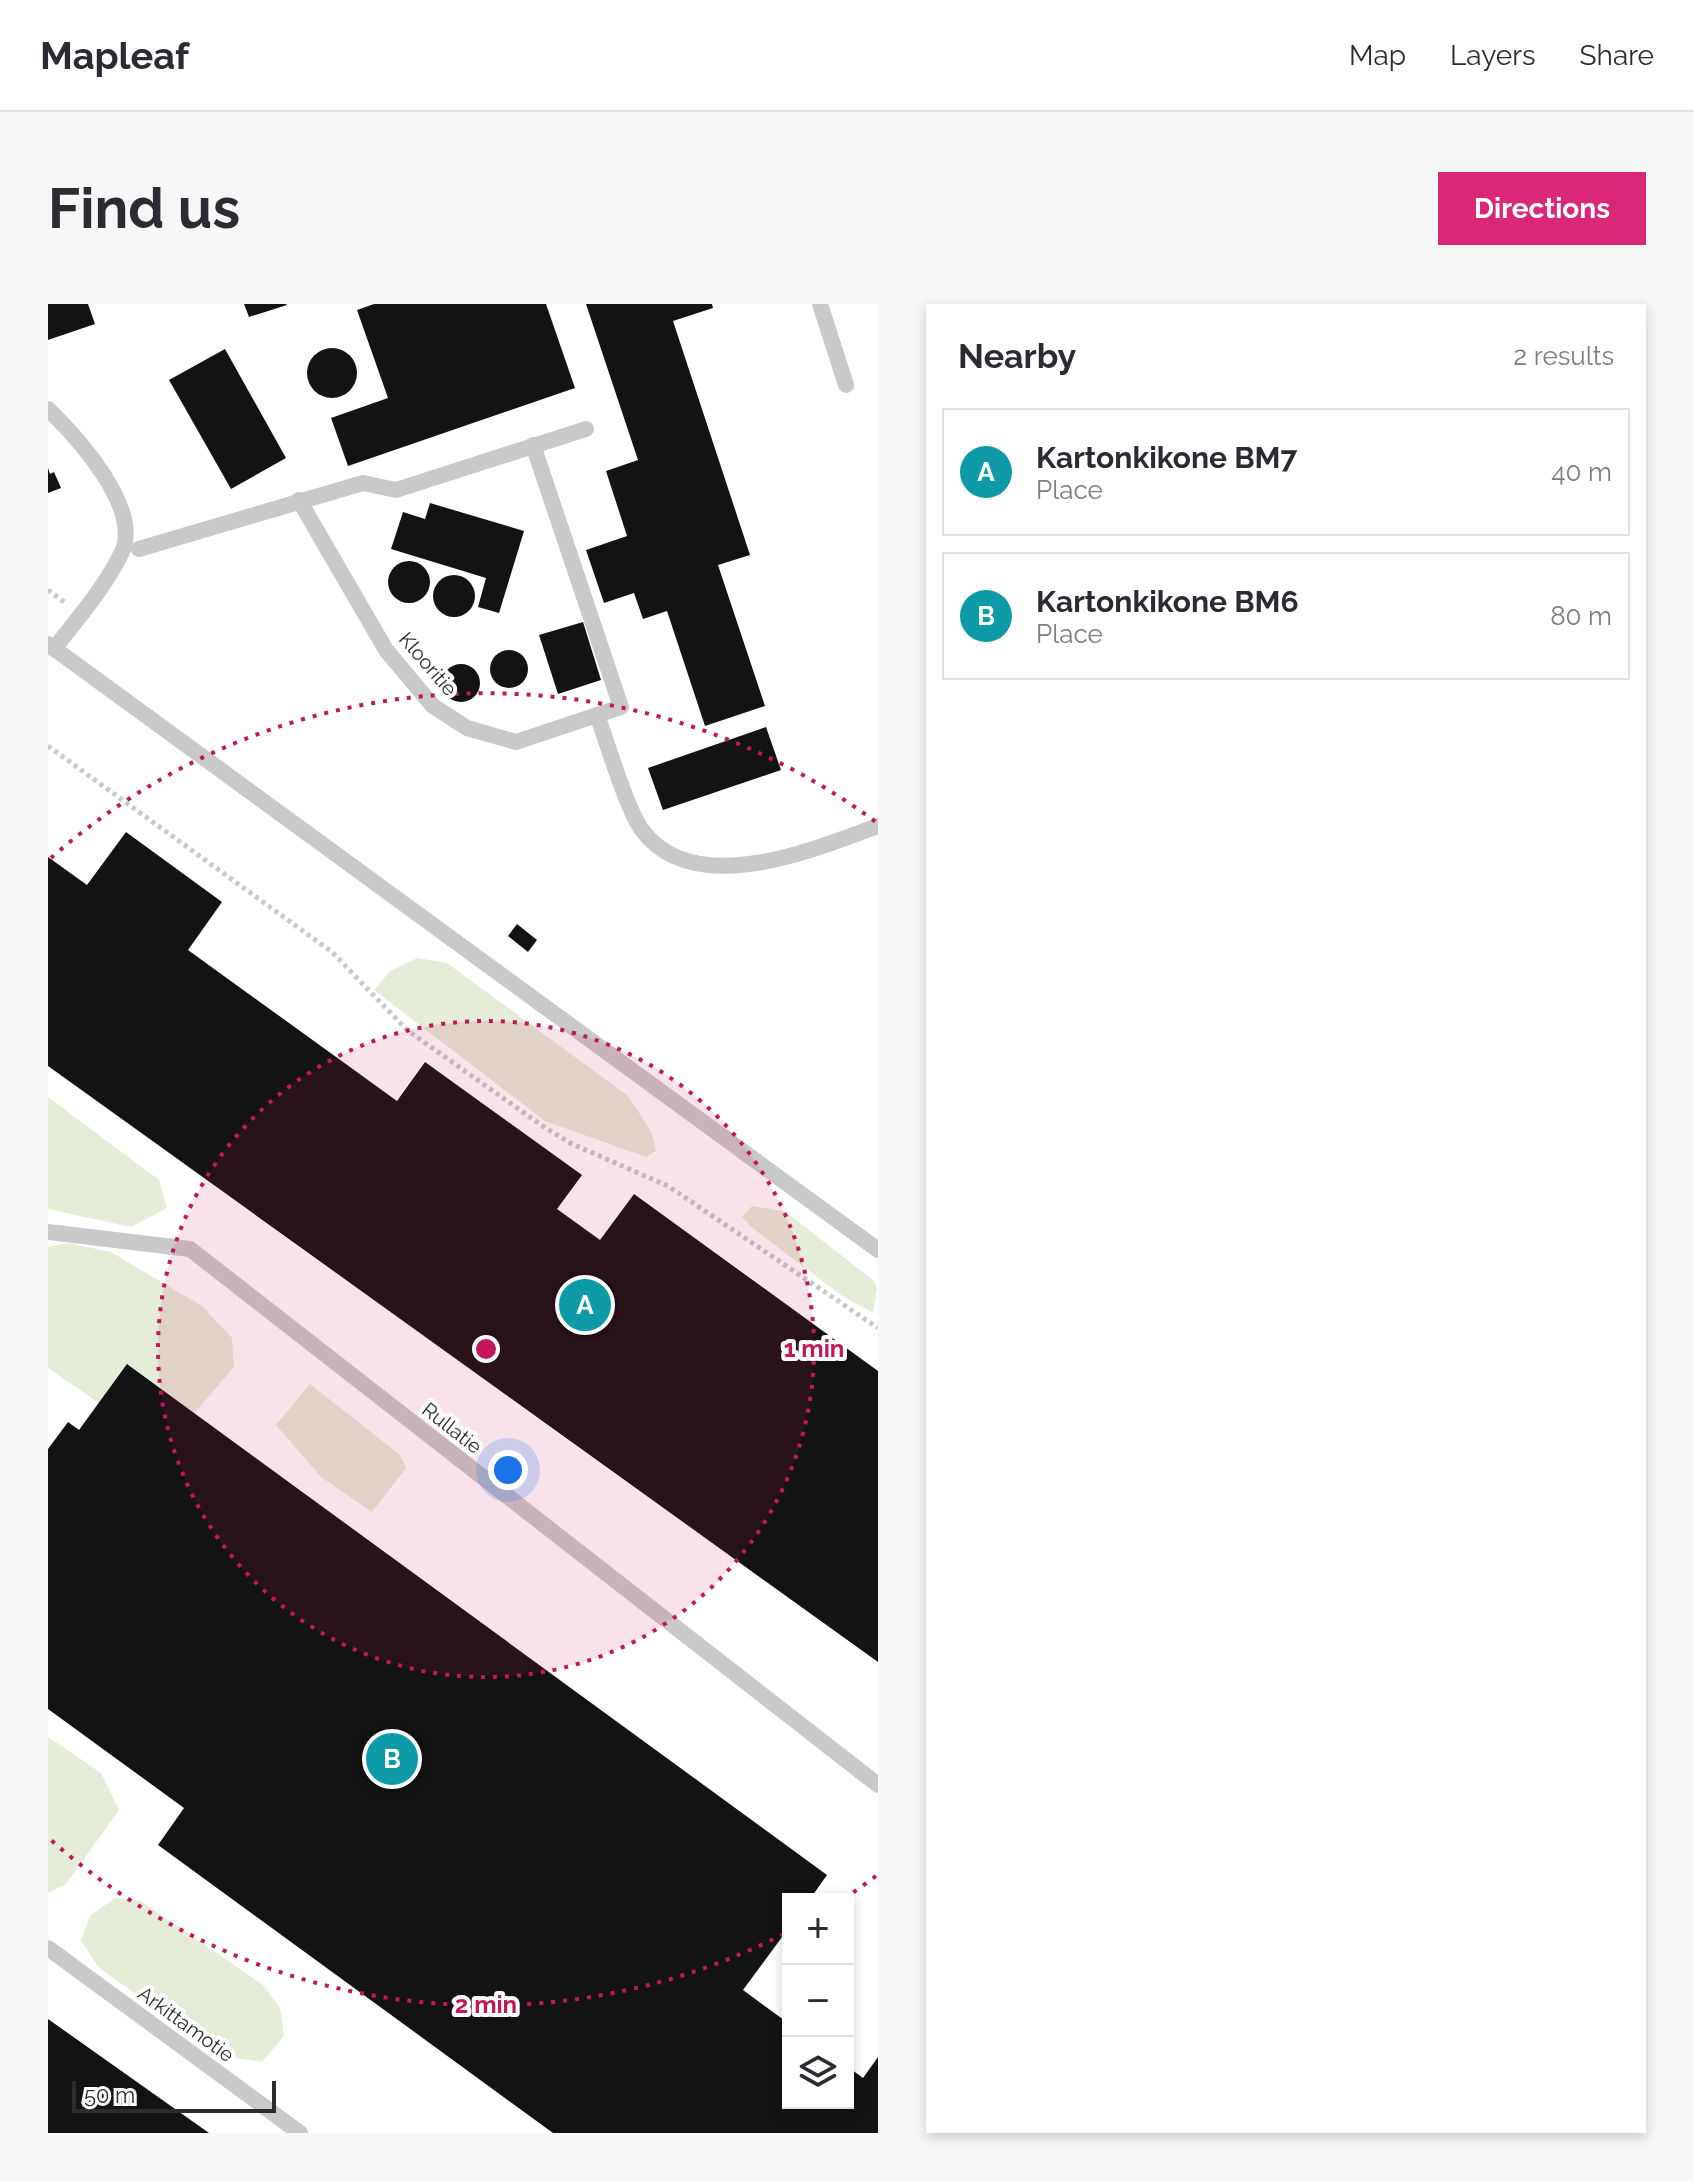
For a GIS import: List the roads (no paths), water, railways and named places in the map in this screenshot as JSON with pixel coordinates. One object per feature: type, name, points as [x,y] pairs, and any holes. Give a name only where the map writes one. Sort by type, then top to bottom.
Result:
[{"type":"lane","points":[[820,304],[846,385]]},
{"type":"lane","points":[[48,409],[77,437],[120,504],[125,526],[123,549],[51,646],[878,1250]]},
{"type":"lane","points":[[139,549],[363,483],[396,490],[586,429]]},
{"type":"lane","points":[[533,445],[621,707],[597,715],[641,829],[664,852],[724,868],[796,856],[878,826]]},
{"type":"lane","name":"Klooritie","points":[[299,500],[386,650],[433,706],[467,728],[516,742],[597,715]]},
{"type":"lane","name":"Rullatie","points":[[48,1232],[190,1249],[878,1785]]},
{"type":"lane","name":"Arkittamotie","points":[[48,1948],[300,2133]]},
{"type":"place","name":"Kartonkikone BM7","points":[[585,1305]]},
{"type":"place","name":"Kartonkikone BM6","points":[[392,1759]]}]
